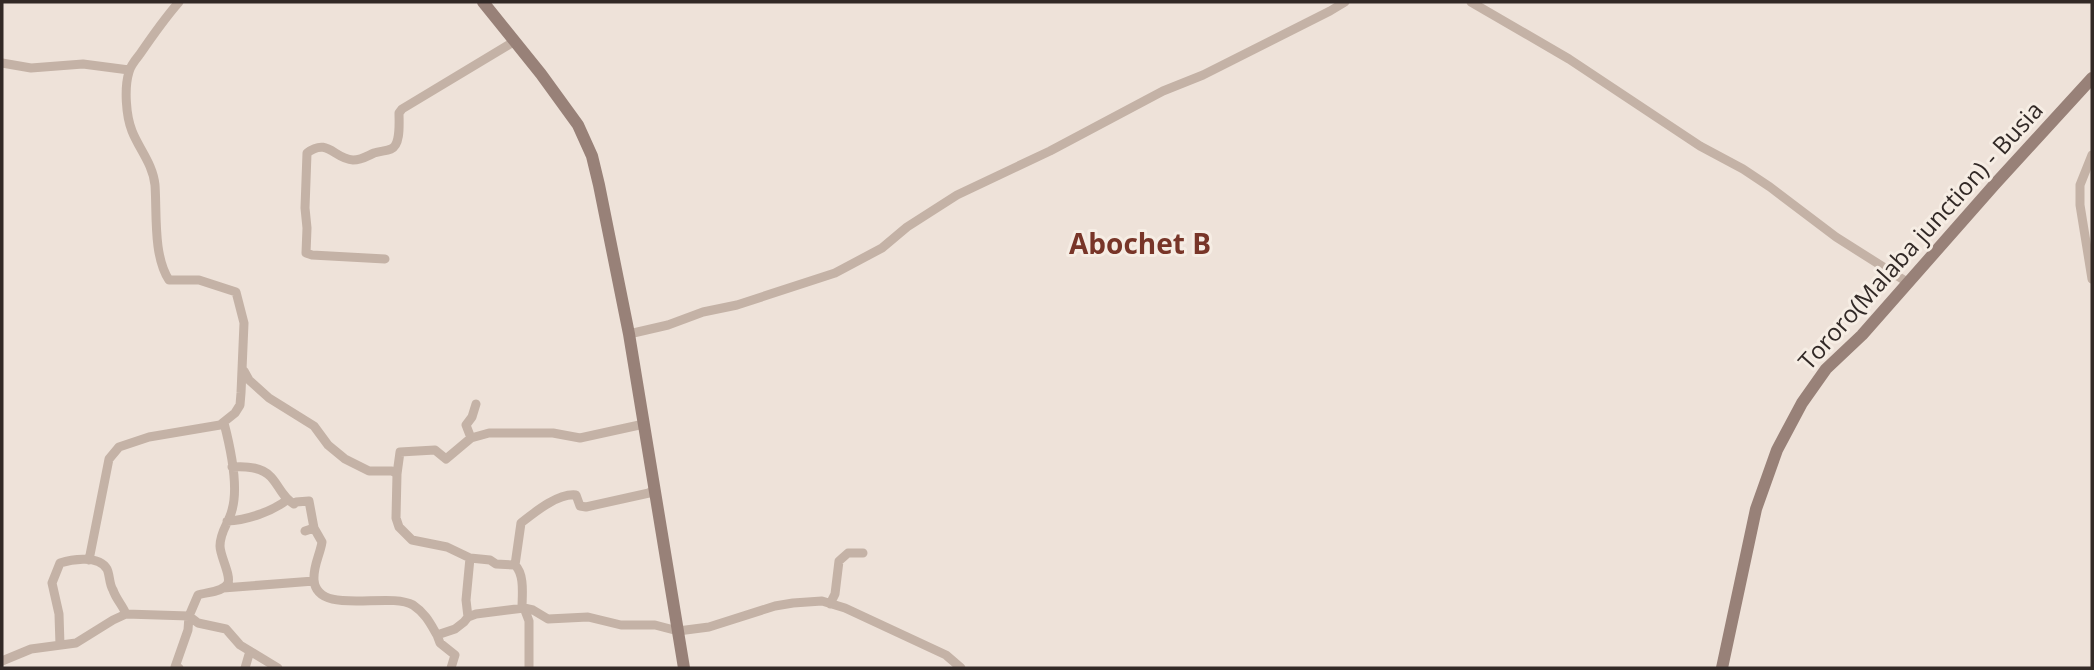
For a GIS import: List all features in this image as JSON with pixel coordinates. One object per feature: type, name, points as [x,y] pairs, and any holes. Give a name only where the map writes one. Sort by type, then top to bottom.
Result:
[{"type":"main road","points":[[483,2],[561,100],[585,138],[600,185],[629,334],[684,668]]},
{"type":"main road","name":"Tororo(Malaba junction) - Busia","points":[[1722,668],[1756,509],[1777,450],[1802,402],[1826,369],[1862,335],[2092,78]]},
{"type":"street","points":[[89,560],[109,459],[113,452],[119,447],[149,437],[220,425],[235,414],[240,405],[244,323],[236,292],[199,280],[169,281],[163,272],[156,226],[153,174],[140,150],[127,111],[129,70],[179,2]]},
{"type":"street","points":[[629,334],[668,325],[703,312],[745,303],[835,273],[882,248],[907,227],[957,195],[1345,2]]},
{"type":"street","points":[[1471,2],[1569,59],[1700,146],[1743,169],[1836,237],[1907,282]]},
{"type":"street","points":[[385,259],[306,253],[307,153],[315,147],[325,146],[350,160],[356,160],[378,151],[393,149],[397,145],[399,113],[402,109],[514,41]]},
{"type":"street","points":[[2,63],[31,68],[83,64],[129,70]]},
{"type":"street","points":[[2092,155],[2080,185],[2080,205],[2092,279]]},
{"type":"street","points":[[243,370],[249,380],[269,398],[314,426],[328,445],[345,459],[369,471],[392,471],[397,474]]},
{"type":"street","points":[[471,438],[466,425],[472,418],[476,404]]},
{"type":"street","points":[[223,587],[229,578],[220,555],[220,534],[233,503],[232,467],[224,423]]},
{"type":"street","points":[[528,668],[528,621],[523,608],[520,569],[515,565],[470,558],[447,547],[412,540],[399,527],[395,509],[400,452],[435,450],[446,459],[471,438],[489,433],[553,433],[580,438],[644,424]]},
{"type":"street","points":[[232,467],[256,469],[270,475],[287,500],[294,503],[309,501],[309,529],[322,542],[315,565],[314,581],[319,593],[334,600],[404,601],[426,615],[440,643],[455,655],[452,668]]},
{"type":"street","points":[[515,565],[521,523],[549,503],[571,494],[576,495],[580,506],[586,507],[649,493],[655,488]]},
{"type":"street","points":[[227,521],[247,518],[287,500]]},
{"type":"street","points":[[830,604],[835,594],[839,561],[848,554],[863,553]]},
{"type":"street","points":[[468,617],[466,600],[470,558]]},
{"type":"street","points":[[60,645],[59,614],[53,589],[55,572],[60,564],[89,560],[106,567],[113,591],[126,614]]},
{"type":"street","points":[[182,668],[175,667],[188,630],[189,616],[198,595],[223,587],[314,581]]},
{"type":"street","points":[[437,635],[455,629],[468,617],[476,614],[523,608],[533,610],[548,619],[587,617],[621,625],[655,625],[678,631],[709,627],[784,604],[822,601],[845,608],[946,655],[961,668]]},
{"type":"street","points":[[2,661],[31,649],[82,640],[126,614],[189,616],[198,623],[226,629],[235,640],[278,668]]},
{"type":"street","points":[[245,668],[250,651]]},
{"type":"district","name":"Abochet B","points":[[1140,244]]}]
